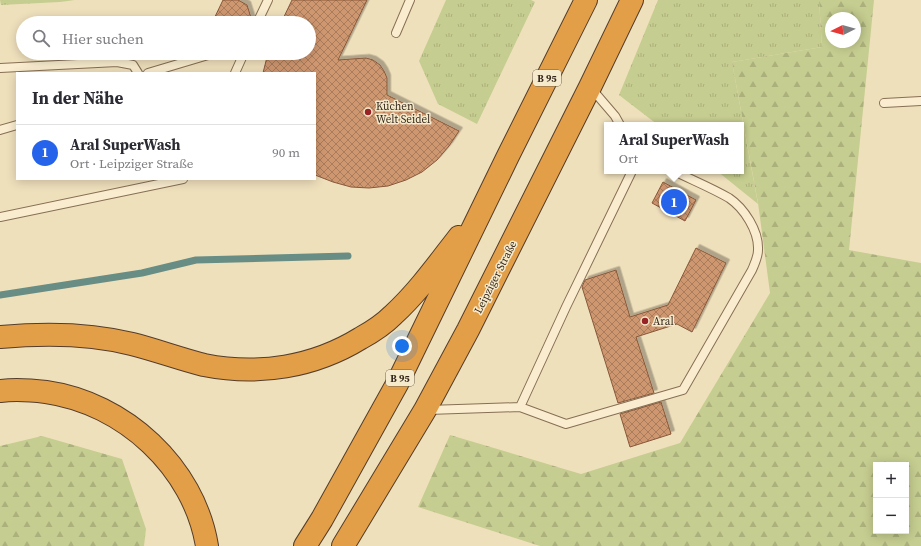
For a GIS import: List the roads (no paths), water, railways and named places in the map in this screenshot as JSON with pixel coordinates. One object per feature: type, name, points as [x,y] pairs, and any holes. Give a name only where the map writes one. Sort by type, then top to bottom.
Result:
[{"type":"highway","name":"B 95","points":[[305,546],[322,519],[397,384],[586,0]]},
{"type":"highway","name":"Leipziger Straße","points":[[343,546],[425,410],[468,330],[632,0]]},
{"type":"highway","points":[[0,337],[26,334],[53,334],[106,338],[204,364],[228,368],[252,370],[302,364],[349,346],[392,317],[410,298],[485,205]]},
{"type":"highway","points":[[0,391],[32,390],[76,398],[117,417],[136,430],[153,445],[182,480],[201,521],[207,546]]},
{"type":"lane","points":[[260,16],[268,0]]},
{"type":"lane","points":[[396,33],[410,0]]},
{"type":"lane","points":[[151,72],[192,60]]},
{"type":"lane","points":[[235,72],[241,60]]},
{"type":"lane","points":[[0,68],[117,62],[133,65],[137,72]]},
{"type":"lane","points":[[590,86],[618,122]]},
{"type":"lane","points":[[884,103],[921,101]]},
{"type":"lane","points":[[0,130],[16,126]]},
{"type":"lane","points":[[520,407],[631,174]]},
{"type":"lane","points":[[425,410],[520,407],[566,424],[683,390],[752,270],[758,249],[756,234],[750,221],[730,199],[680,174]]},
{"type":"lane","points":[[0,217],[178,180]]},
{"type":"waterway","points":[[0,295],[142,273],[196,260],[348,256]]},
{"type":"place","name":"Küchen Welt Seidel","points":[[368,112]]},
{"type":"place","name":"Aral SuperWash","points":[[674,202]]},
{"type":"place","name":"Aral","points":[[645,321]]}]
